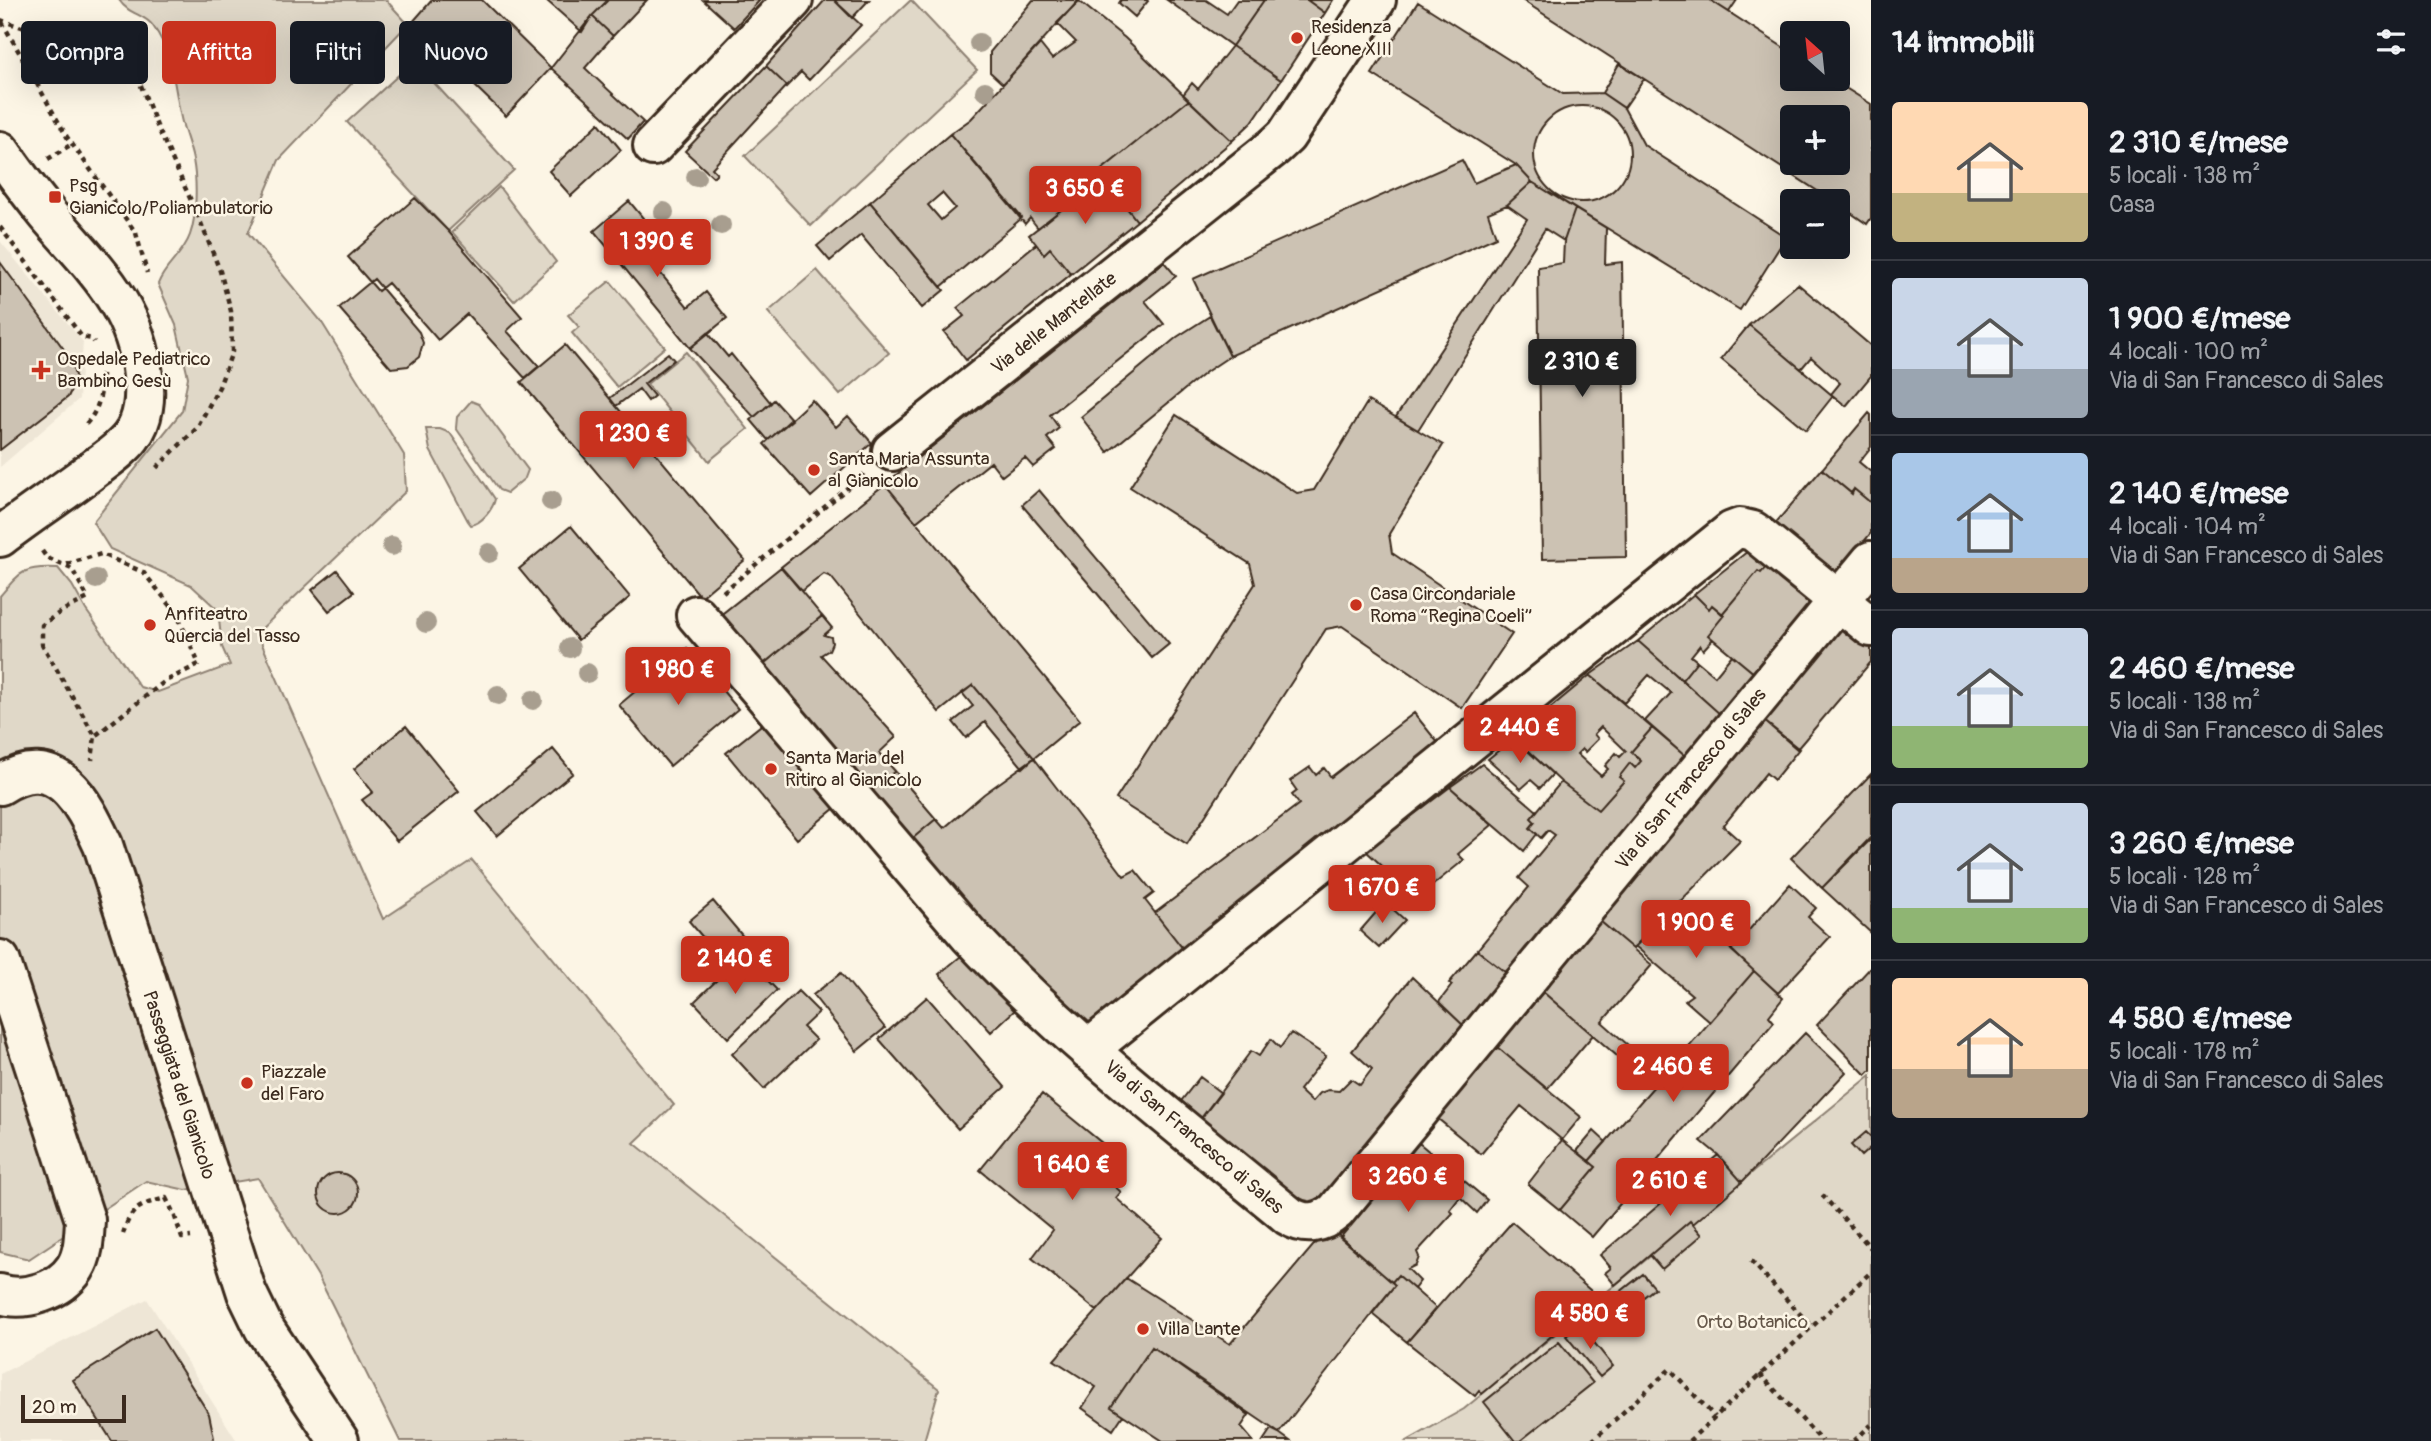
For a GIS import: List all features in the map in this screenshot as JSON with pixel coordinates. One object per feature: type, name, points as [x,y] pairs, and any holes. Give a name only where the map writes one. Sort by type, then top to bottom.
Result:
[{"type":"street","points":[[653,146],[793,0]]},
{"type":"street","name":"Via delle Mantellate","points":[[892,452],[1286,136],[1376,0]]},
{"type":"street","points":[[0,151],[47,214],[103,277],[123,309],[133,330],[142,362],[145,393],[141,417],[133,434],[113,455],[0,537]]},
{"type":"street","points":[[1088,1050],[1732,531],[1740,528],[1753,531],[1871,627]]},
{"type":"street","name":"Via di San Francesco di Sales","points":[[696,615],[969,935],[1017,985],[1088,1050],[1289,1216],[1301,1223],[1324,1220],[1336,1212],[1871,561]]},
{"type":"street","name":"Passeggiata del Gianicolo","points":[[0,785],[31,774],[51,776],[67,785],[85,807],[111,870],[247,1293],[264,1328],[339,1441]]},
{"type":"street","points":[[0,960],[85,1220],[84,1244],[69,1275],[53,1287],[30,1296],[0,1294]]},
{"type":"path","points":[[0,20],[107,54],[136,73],[220,271],[231,311],[232,352],[219,387],[197,428],[151,473]]},
{"type":"path","points":[[45,162],[72,144]]},
{"type":"path","points":[[0,227],[82,337],[92,339],[97,348]]},
{"type":"path","points":[[86,424],[101,397],[102,368]]},
{"type":"path","points":[[696,615],[892,452]]},
{"type":"path","points":[[39,544],[47,558],[72,569],[88,598],[42,625],[42,643],[95,736],[85,807]]},
{"type":"path","points":[[67,565],[101,554],[143,572],[176,612],[199,664],[164,682],[95,736]]},
{"type":"path","points":[[1822,1195],[1871,1248]]},
{"type":"path","points":[[122,1239],[128,1219],[140,1205],[166,1198],[174,1213],[181,1238]]},
{"type":"path","points":[[1751,1261],[1812,1327]]},
{"type":"path","points":[[1689,1441],[1870,1275]]},
{"type":"path","points":[[1592,1441],[1670,1368],[1715,1417]]},
{"type":"path","points":[[1760,1374],[1822,1441]]},
{"type":"path","points":[[1853,1441],[1871,1425]]},
{"type":"shaded area","name":"Ospedale Pediatrico Bambino Gesù","points":[[0,241],[83,342],[79,399],[0,467]]},
{"type":"shaded area","points":[[147,1299],[237,1441],[0,1441],[0,1374]]},
{"type":"green space","points":[[119,0],[386,0],[405,21],[399,21],[399,33],[385,48],[385,21],[290,21],[290,84],[351,84],[279,160],[248,233],[321,321],[404,455],[406,491],[257,633],[383,919],[472,860],[674,1105],[634,1143],[939,1389],[924,1441],[400,1441],[318,1276],[258,1178],[186,1190],[146,1181],[29,1259],[0,1252],[0,596],[13,581],[30,569],[58,568],[140,687],[158,692],[230,665],[222,647],[218,610],[191,585],[110,549],[93,522],[182,411],[188,377],[176,325],[158,284],[187,242],[196,198],[193,160],[175,84],[276,84],[276,21],[162,21],[162,40],[150,22]]},
{"type":"green space","points":[[911,0],[977,70],[811,226],[745,156]]},
{"type":"green space","points":[[399,75],[399,84],[435,84],[514,170],[448,231],[347,122]]},
{"type":"green space","points":[[499,187],[556,262],[514,301],[452,232]]},
{"type":"green space","points":[[817,270],[889,353],[840,395],[768,312]]},
{"type":"green space","points":[[610,281],[665,347],[617,387],[572,333],[579,327],[568,315]]},
{"type":"green space","points":[[686,352],[748,429],[709,461],[647,384]]},
{"type":"green space","points":[[471,401],[479,404],[528,470],[525,478],[507,493],[499,490],[456,428],[457,417]]},
{"type":"green space","points":[[426,429],[440,429],[450,433],[495,499],[492,507],[479,522],[471,525],[468,521],[430,450]]},
{"type":"green space","name":"Orto Botanico","points":[[1871,1075],[1871,1441],[1407,1441],[1464,1409]]},
{"type":"building","points":[[432,0],[482,0],[503,21],[414,21]]},
{"type":"building","points":[[546,0],[608,0],[592,16],[582,32]]},
{"type":"building","points":[[608,0],[647,0],[613,36],[592,16]]},
{"type":"building","points":[[703,0],[760,0],[734,28]]},
{"type":"building","points":[[825,0],[834,0],[861,25],[809,80],[801,72],[787,86],[766,66]]},
{"type":"building","points":[[834,0],[869,0],[852,18]]},
{"type":"building","points":[[1033,0],[1079,0],[1003,84],[990,72],[990,52]]},
{"type":"building","points":[[1121,0],[1148,1],[1135,17],[1119,3]]},
{"type":"building","points":[[1167,0],[1206,0],[1227,14],[1237,0],[1264,0],[1232,46]]},
{"type":"building","points":[[1264,0],[1307,0],[1325,13],[1281,80],[1232,46]]},
{"type":"building","points":[[1307,0],[1333,0],[1325,13]]},
{"type":"building","points":[[1522,0],[1710,0],[1780,45],[1780,91],[1850,91],[1871,104],[1871,218],[1867,224],[1850,212],[1850,189],[1814,189],[1793,175],[1850,175],[1850,105],[1780,105],[1780,167]]},
{"type":"building","points":[[1710,0],[1737,0],[1729,12]]},
{"type":"building","points":[[1079,1],[1125,38],[1189,100],[1099,172],[1103,177],[1038,228],[1030,218],[1025,224],[950,134],[971,119],[1040,44],[1052,59],[1076,42],[1057,23]]},
{"type":"building","points":[[1418,2],[1563,94],[1602,93],[1624,108],[1644,145],[1780,233],[1780,247],[1740,310],[1532,182],[1516,165],[1372,74]]},
{"type":"building","points":[[592,16],[613,36],[585,68],[643,122],[628,139],[551,68]]},
{"type":"building","points":[[512,30],[551,68],[506,116],[473,84],[512,84]]},
{"type":"building","points":[[1232,46],[1281,80],[1252,122],[1232,141],[1183,95],[1192,83],[1198,89]]},
{"type":"building","points":[[1619,64],[1644,79],[1624,108],[1602,93]]},
{"type":"building","points":[[766,66],[787,86],[712,168],[717,173],[713,177],[685,151]]},
{"type":"building","points":[[1189,100],[1232,141],[1137,221],[1099,172]]},
{"type":"building","points":[[1582,106],[1600,110],[1616,120],[1626,136],[1630,154],[1626,172],[1616,188],[1600,198],[1582,202],[1564,198],[1548,188],[1538,172],[1534,154],[1538,136],[1548,120],[1564,110]]},
{"type":"building","points":[[599,123],[621,150],[571,196],[549,171]]},
{"type":"building","points":[[950,134],[1022,218],[941,287],[870,202]],"holes":[[[942,193],[955,208],[941,220],[928,205]]]},
{"type":"building","points":[[1462,160],[1474,183],[1516,165],[1532,182],[1507,205],[1488,213],[1496,237],[1230,356],[1193,279]]},
{"type":"building","points":[[1103,177],[1137,221],[1071,274],[1050,248],[1044,254],[1029,235]]},
{"type":"building","points":[[1532,182],[1575,209],[1564,241],[1545,229],[1418,430],[1396,417],[1527,219],[1507,205]]},
{"type":"building","points":[[415,198],[448,231],[522,317],[507,331],[539,366],[525,378],[467,314],[438,340],[388,283],[378,291],[348,257]]},
{"type":"building","points":[[629,201],[648,224],[631,237],[688,307],[706,292],[727,318],[690,348],[594,231]]},
{"type":"building","points":[[870,202],[944,290],[922,308],[861,235],[830,261],[817,246]]},
{"type":"building","points":[[1575,209],[1606,228],[1605,264],[1622,262],[1626,557],[1542,559],[1538,267],[1563,263],[1564,241]]},
{"type":"building","points":[[1036,244],[1044,254],[1050,248],[1071,274],[966,360],[944,332],[964,316],[957,308]]},
{"type":"building","name":"Ospedale Pediatrico Bambino Gesù","points":[[0,262],[71,359],[76,380],[68,397],[0,450]]},
{"type":"building","points":[[1164,262],[1176,276],[1145,301],[1164,324],[1050,415],[1059,428],[1047,438],[1056,449],[1033,467],[1025,458],[1002,476],[991,462],[916,522],[885,484]]},
{"type":"building","points":[[374,279],[419,332],[423,343],[419,357],[408,366],[391,368],[339,308]]},
{"type":"building","points":[[1798,284],[1871,346],[1871,376],[1846,406],[1831,394],[1840,383],[1811,357],[1801,369],[1749,325]]},
{"type":"building","points":[[1210,316],[1230,356],[1206,372],[1108,452],[1081,417],[1177,337]]},
{"type":"building","points":[[1749,325],[1833,396],[1806,430],[1721,359]]},
{"type":"building","points":[[708,333],[728,357],[731,354],[771,403],[754,417],[690,348]]},
{"type":"building","points":[[565,345],[745,560],[701,597],[521,382]]},
{"type":"building","points":[[668,353],[674,360],[644,384],[654,396],[648,401],[639,389],[616,406],[610,398]]},
{"type":"building","points":[[774,400],[792,420],[768,440],[751,420]]},
{"type":"building","name":"Santa Maria Assunta al Gianicolo","points":[[812,400],[836,427],[848,416],[872,443],[811,497],[764,444]]},
{"type":"building","name":"Casa Circondariale Roma “Regina Coeli”","points":[[1368,401],[1443,445],[1389,534],[1392,553],[1512,634],[1462,708],[1342,626],[1326,629],[1187,844],[1116,799],[1255,584],[1250,564],[1130,487],[1176,415],[1297,493],[1314,490]]},
{"type":"building","points":[[1869,413],[1871,447],[1859,462],[1871,472],[1871,503],[1854,489],[1851,493],[1822,469]]},
{"type":"building","points":[[1822,469],[1852,494],[1854,489],[1871,503],[1871,533],[1835,577],[1772,527]]},
{"type":"building","points":[[885,484],[1080,720],[1034,758],[973,685],[939,712],[831,577],[824,574],[802,591],[781,567]]},
{"type":"building","points":[[1039,490],[1169,644],[1152,658],[1022,505]]},
{"type":"building","points":[[571,526],[630,597],[578,640],[519,569]]},
{"type":"building","points":[[1753,547],[1770,562],[1761,573],[1758,571],[1722,614],[1712,605],[1709,609],[1694,594]]},
{"type":"building","points":[[1770,562],[1816,601],[1755,674],[1708,635],[1758,571],[1761,573]]},
{"type":"building","points":[[781,567],[822,616],[760,667],[718,617]]},
{"type":"building","points":[[337,570],[354,592],[329,611],[312,590]]},
{"type":"building","points":[[1694,594],[1709,609],[1712,605],[1724,615],[1708,635],[1713,639],[1703,650],[1700,645],[1691,656],[1697,661],[1682,680],[1638,641]]},
{"type":"building","points":[[822,616],[832,628],[824,635],[831,637],[832,643],[829,650],[821,655],[896,737],[879,753],[895,771],[867,795],[760,667]]},
{"type":"building","points":[[1845,624],[1871,647],[1871,662],[1797,749],[1763,720]]},
{"type":"building","points":[[1638,641],[1721,715],[1686,757],[1645,721],[1671,693],[1649,675],[1624,703],[1590,675]]},
{"type":"building","points":[[687,648],[738,709],[670,766],[619,705]]},
{"type":"building","points":[[1732,655],[1755,674],[1721,715],[1682,680],[1697,661],[1715,676]]},
{"type":"building","points":[[1590,675],[1652,728],[1631,752],[1641,761],[1635,768],[1630,763],[1619,777],[1624,781],[1598,810],[1561,782],[1514,738]],"holes":[[[1601,727],[1626,751],[1620,757],[1616,753],[1605,766],[1608,769],[1601,776],[1577,754],[1582,749],[1585,752],[1598,739],[1594,734]]]},
{"type":"building","points":[[973,685],[1034,758],[1023,768],[985,722],[966,738],[953,722],[973,706],[962,693]]},
{"type":"building","points":[[1414,713],[1443,749],[1184,950],[1155,913],[1299,804],[1292,795],[1297,791],[1290,781],[1310,767],[1316,775],[1324,768],[1331,777]]},
{"type":"building","points":[[1763,720],[1799,749],[1774,780],[1766,773],[1723,826],[1740,841],[1633,949],[1600,921]]},
{"type":"building","name":"Santa Maria del Ritiro al Gianicolo","points":[[765,722],[835,808],[797,839],[726,753]]},
{"type":"building","points":[[406,726],[459,791],[397,841],[362,800],[373,792],[354,769]]},
{"type":"building","points":[[1652,728],[1686,757],[1509,975],[1477,950],[1529,887],[1519,878],[1555,835],[1548,830],[1541,838],[1530,828],[1535,822],[1531,818],[1561,782],[1598,810],[1624,781],[1619,777],[1630,763],[1635,768],[1641,761],[1631,752]]},
{"type":"building","points":[[1514,738],[1553,774],[1540,788],[1531,780],[1521,789],[1488,759]]},
{"type":"building","points":[[553,749],[573,773],[497,836],[477,812]]},
{"type":"building","points":[[1034,758],[1124,876],[1135,870],[1154,893],[1145,900],[1184,950],[1084,1032],[907,843],[936,819],[944,828],[984,794]]},
{"type":"building","points":[[1482,764],[1537,811],[1531,818],[1535,822],[1530,828],[1537,834],[1524,851],[1450,787]]},
{"type":"building","points":[[895,771],[936,819],[907,843],[867,795]]},
{"type":"building","points":[[1871,774],[1871,837],[1822,888],[1791,858]]},
{"type":"building","points":[[1450,787],[1492,825],[1458,854],[1464,860],[1417,898],[1366,851]]},
{"type":"building","points":[[1871,839],[1871,933],[1822,888]]},
{"type":"building","points":[[1346,868],[1360,884],[1345,898],[1330,881]]},
{"type":"building","points":[[1790,884],[1816,908],[1808,917],[1830,937],[1778,993],[1731,950]]},
{"type":"building","points":[[713,901],[745,939],[721,959],[689,921]]},
{"type":"building","points":[[1680,901],[1754,971],[1710,1022],[1685,1000],[1692,995],[1635,946]]},
{"type":"building","points":[[1385,902],[1405,920],[1379,948],[1360,931]]},
{"type":"building","points":[[1600,921],[1652,965],[1602,1022],[1663,1076],[1653,1087],[1543,992]]},
{"type":"building","points":[[1477,950],[1509,975],[1466,1028],[1439,1002],[1452,985],[1449,983]]},
{"type":"building","points":[[743,955],[777,990],[728,1038],[694,1002]]},
{"type":"building","points":[[961,956],[1015,1010],[991,1032],[939,974]]},
{"type":"building","points":[[1871,967],[1871,1070],[1866,1075],[1817,1025]]},
{"type":"building","points":[[1754,971],[1783,998],[1769,1016],[1774,1022],[1592,1237],[1560,1210],[1596,1167],[1589,1161]]},
{"type":"building","points":[[841,973],[885,1028],[857,1051],[813,995]]},
{"type":"building","points":[[1412,977],[1466,1028],[1315,1211],[1199,1121],[1251,1051],[1259,1056],[1271,1039],[1280,1048],[1291,1033],[1326,1056],[1299,1090],[1312,1102],[1320,1093],[1328,1090],[1339,1091],[1351,1079],[1360,1085],[1372,1069],[1352,1051]]},
{"type":"building","points":[[798,991],[819,1012],[803,1027],[816,1040],[764,1089],[732,1054]]},
{"type":"building","points":[[1543,992],[1593,1035],[1547,1089],[1497,1047]]},
{"type":"building","points":[[927,997],[1005,1087],[958,1129],[879,1039]]},
{"type":"building","points":[[1805,1033],[1846,1072],[1742,1182],[1718,1155],[1701,1141]]},
{"type":"building","points":[[1497,1047],[1581,1117],[1562,1140],[1521,1106],[1481,1154],[1437,1118]]},
{"type":"building","points":[[1200,1077],[1221,1093],[1199,1121],[1178,1105]]},
{"type":"building","points":[[1042,1094],[1119,1157],[1103,1176],[1121,1192],[1116,1198],[1162,1238],[1097,1311],[1032,1258],[1053,1230],[980,1170]]},
{"type":"building","points":[[1594,1131],[1606,1142],[1589,1161],[1577,1151]]},
{"type":"building","points":[[1866,1132],[1871,1137],[1871,1147],[1861,1156],[1851,1145]]},
{"type":"building","points":[[1562,1140],[1596,1167],[1560,1210],[1528,1184]]},
{"type":"building","points":[[1419,1143],[1487,1200],[1477,1213],[1460,1197],[1450,1210],[1453,1213],[1417,1252],[1419,1257],[1416,1265],[1408,1269],[1420,1281],[1414,1289],[1398,1275],[1392,1282],[1340,1238]]},
{"type":"building","points":[[1718,1155],[1742,1182],[1693,1224],[1690,1221],[1615,1285],[1605,1273],[1611,1268],[1600,1255]]},
{"type":"building","points":[[338,1173],[352,1179],[358,1193],[352,1207],[338,1213],[324,1207],[318,1193],[324,1179]]},
{"type":"building","points":[[1690,1221],[1702,1235],[1662,1269],[1650,1255]]},
{"type":"building","points":[[1512,1222],[1598,1297],[1482,1394],[1479,1391],[1475,1396],[1407,1342]]},
{"type":"building","name":"Villa Lante","points":[[1329,1227],[1395,1285],[1279,1433],[1152,1347],[1111,1407],[1123,1415],[1113,1430],[1082,1408],[1096,1387],[1054,1360],[1126,1278],[1230,1344]]},
{"type":"building","points":[[1643,1274],[1655,1288],[1617,1318],[1605,1304]]},
{"type":"building","points":[[1398,1275],[1436,1308],[1407,1342],[1372,1313],[1395,1285],[1392,1282]]},
{"type":"building","points":[[1599,1310],[1610,1324],[1599,1333],[1588,1319]]},
{"type":"building","points":[[1580,1325],[1613,1366],[1600,1377],[1566,1336]]},
{"type":"building","points":[[155,1328],[209,1414],[214,1438],[212,1441],[112,1441],[73,1380]]},
{"type":"building","points":[[1559,1342],[1593,1383],[1520,1441],[1515,1441],[1484,1402]]},
{"type":"building","points":[[1152,1347],[1249,1415],[1241,1427],[1253,1441],[1163,1441],[1111,1407]]},
{"type":"building","points":[[1271,1429],[1279,1433],[1290,1441],[1263,1441]]},
{"type":"place","name":"Residenza Leone XIII","points":[[1297,38]]},
{"type":"place","name":"Psg Gianicolo/Poliambulatorio","points":[[55,197]]},
{"type":"place","name":"Ospedale Pediatrico Bambino Gesù","points":[[41,370]]},
{"type":"place","name":"Santa Maria Assunta al Gianicolo","points":[[814,470]]},
{"type":"place","name":"Casa Circondariale Roma “Regina Coeli”","points":[[1356,605]]},
{"type":"place","name":"Anfiteatro Quercia del Tasso","points":[[150,625]]},
{"type":"place","name":"Santa Maria del Ritiro al Gianicolo","points":[[771,769]]},
{"type":"place","name":"Piazzale del Faro","points":[[247,1083]]},
{"type":"place","name":"Villa Lante","points":[[1143,1329]]}]
